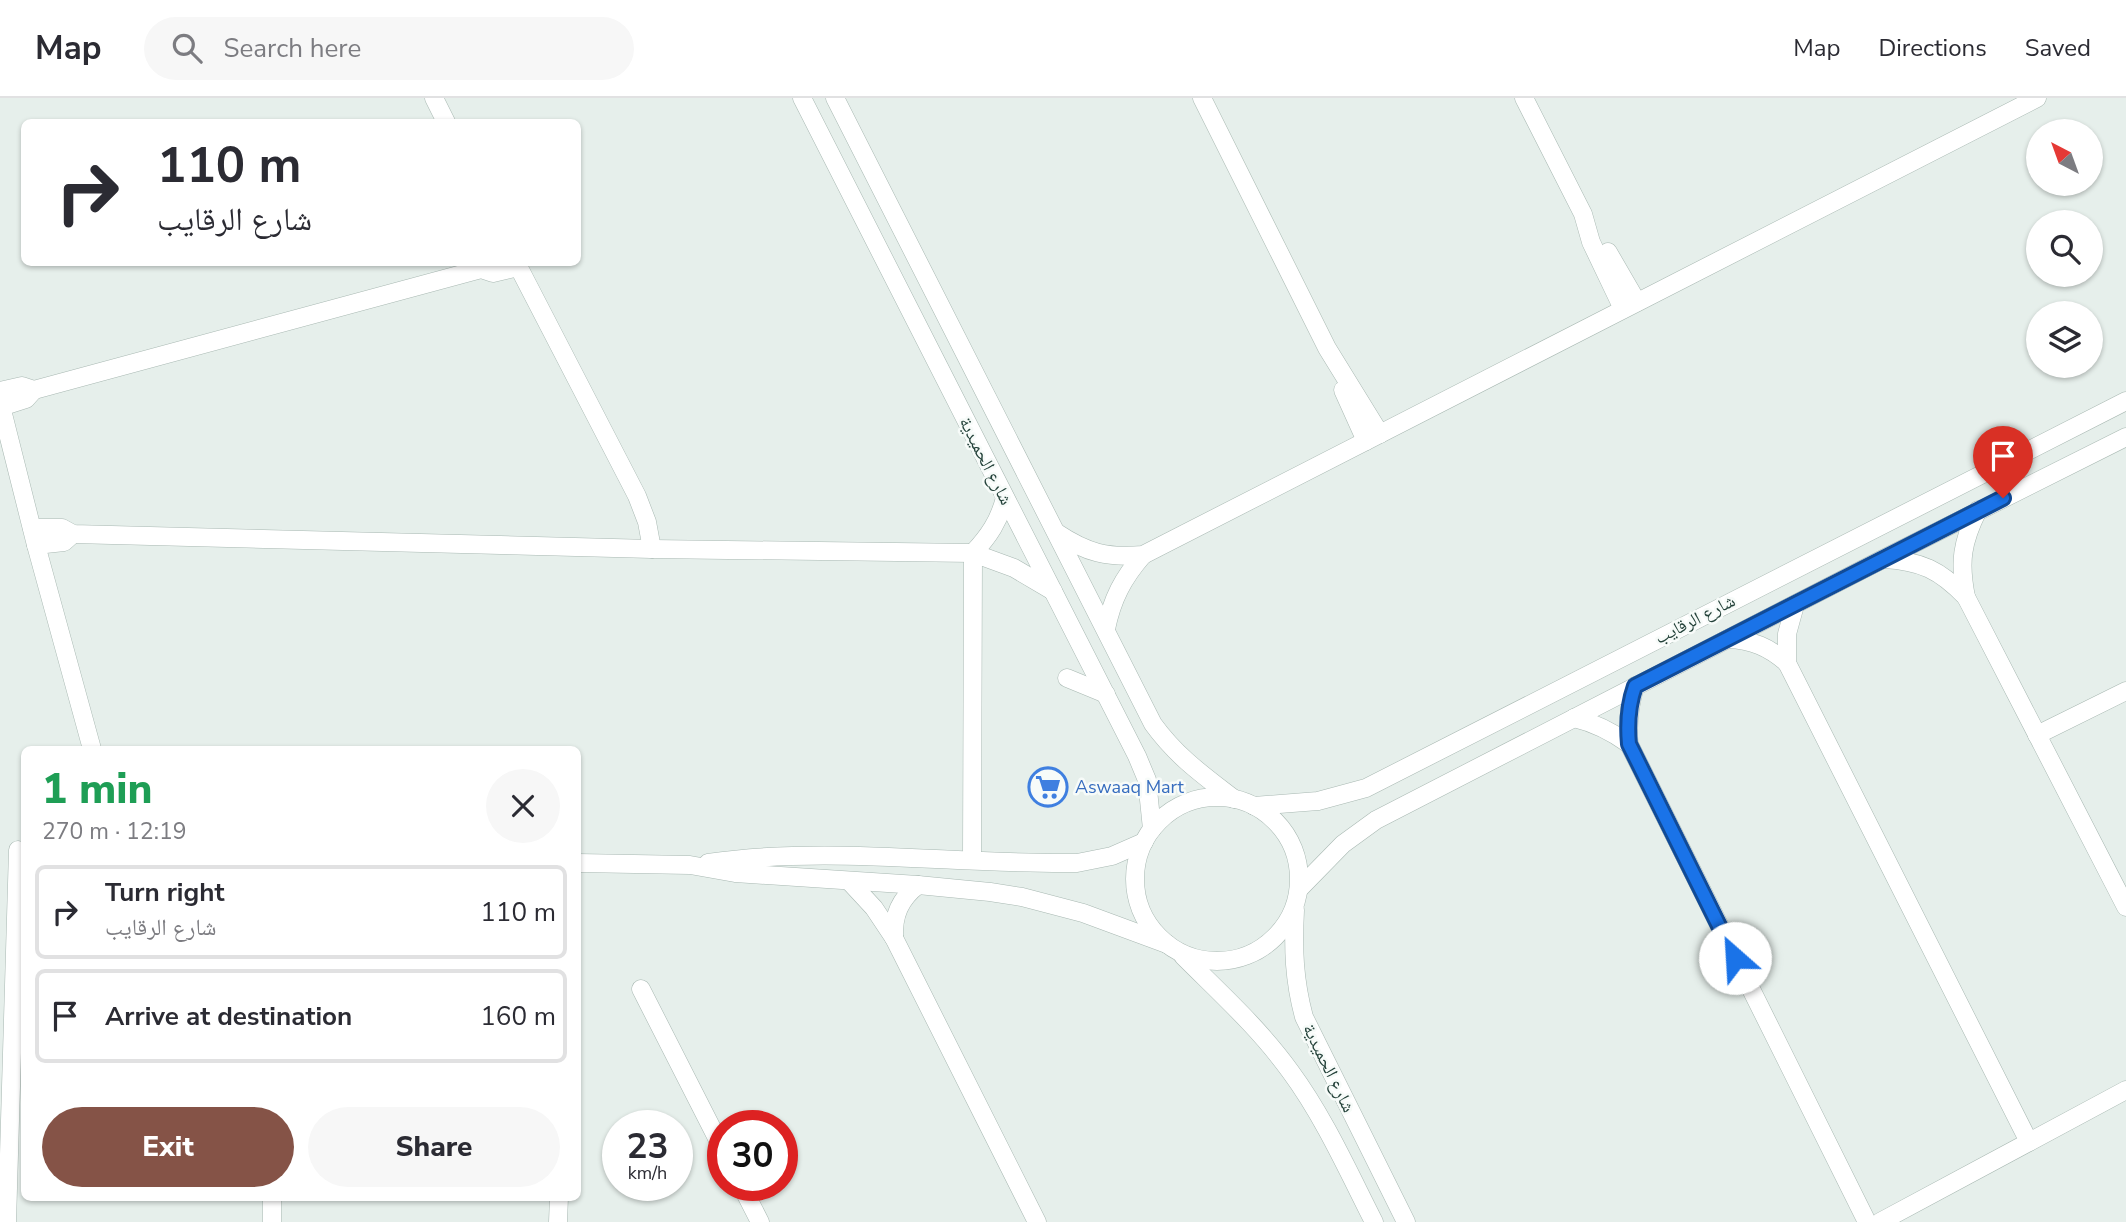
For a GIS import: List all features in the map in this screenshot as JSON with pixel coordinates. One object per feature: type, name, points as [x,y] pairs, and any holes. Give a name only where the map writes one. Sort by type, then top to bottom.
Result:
[{"type":"street","points":[[434,98],[444,119]]},
{"type":"street","name":"شارع الحميدية","points":[[802,98],[1143,767],[1149,793],[1148,836]]},
{"type":"street","name":"شارع الحميدية","points":[[835,98],[1144,708],[1169,746],[1234,799]]},
{"type":"street","points":[[1202,98],[1373,437]]},
{"type":"street","points":[[1524,98],[1583,214],[1591,242],[1630,306]]},
{"type":"street","points":[[1106,629],[1118,589],[1143,555],[2037,98]]},
{"type":"street","points":[[91,746],[0,400],[26,399],[34,390],[483,266],[493,273],[514,266]]},
{"type":"street","points":[[518,266],[637,496],[647,522],[652,549]]},
{"type":"street","name":"شارع الرقايب","points":[[1254,806],[1318,801],[1366,788],[2126,401]]},
{"type":"street","name":"شارع الرقايب","points":[[1297,896],[1343,844],[1376,820],[1882,559],[2126,437]]},
{"type":"street","points":[[972,859],[973,552],[994,528],[1005,498]]},
{"type":"street","points":[[1966,597],[1962,552],[1978,510]]},
{"type":"street","points":[[1056,533],[1076,546],[1097,554],[1120,557],[1143,555]]},
{"type":"street","points":[[34,537],[64,542],[73,534],[652,549],[973,552],[1014,568],[1052,591]]},
{"type":"street","points":[[1882,559],[1907,560],[1930,568],[1950,580],[1966,597],[2126,907]]},
{"type":"street","points":[[1787,663],[1787,634],[1795,605]]},
{"type":"street","points":[[1728,639],[1760,644],[1787,663],[2029,1142]]},
{"type":"street","points":[[1067,678],[1106,694]]},
{"type":"street","points":[[1635,686],[1629,705],[1629,744],[1867,1222]]},
{"type":"street","points":[[2038,735],[2126,691]]},
{"type":"street","points":[[1574,718],[1594,723],[1629,744]]},
{"type":"street","points":[[581,863],[690,865],[776,857],[1077,863],[1112,856],[1148,836],[1172,811],[1195,800],[1234,799],[1266,813],[1286,834],[1297,860],[1297,896],[1282,929],[1261,949],[1248,956],[1220,962],[1191,957],[1083,913],[990,892],[735,873],[690,865]]},
{"type":"street","points":[[1148,836],[1136,869],[1137,897],[1147,923],[1172,948]]},
{"type":"street","points":[[0,849],[21,850],[7,1222]]},
{"type":"street","points":[[849,881],[874,908],[894,938],[1037,1222]]},
{"type":"street","points":[[894,938],[893,926],[901,902],[908,892],[918,885]]},
{"type":"street","name":"شارع الحميدية","points":[[1297,896],[1294,963],[1304,1017],[1406,1222]]},
{"type":"street","name":"شارع الحميدية","points":[[1172,948],[1251,1024],[1291,1072],[1314,1107],[1374,1222]]},
{"type":"street","points":[[641,989],[707,1119]]},
{"type":"street","points":[[1880,1222],[2126,1090]]},
{"type":"street","points":[[271,1222],[272,1201]]},
{"type":"street","points":[[558,1222],[559,1201]]},
{"type":"street","points":[[749,1201],[760,1222]]},
{"type":"place","name":"Aswaaq Mart","points":[[1048,787]]},
{"type":"route","points":[[1735,958],[1629,744],[1629,705],[1635,686],[2003,498]]}]
